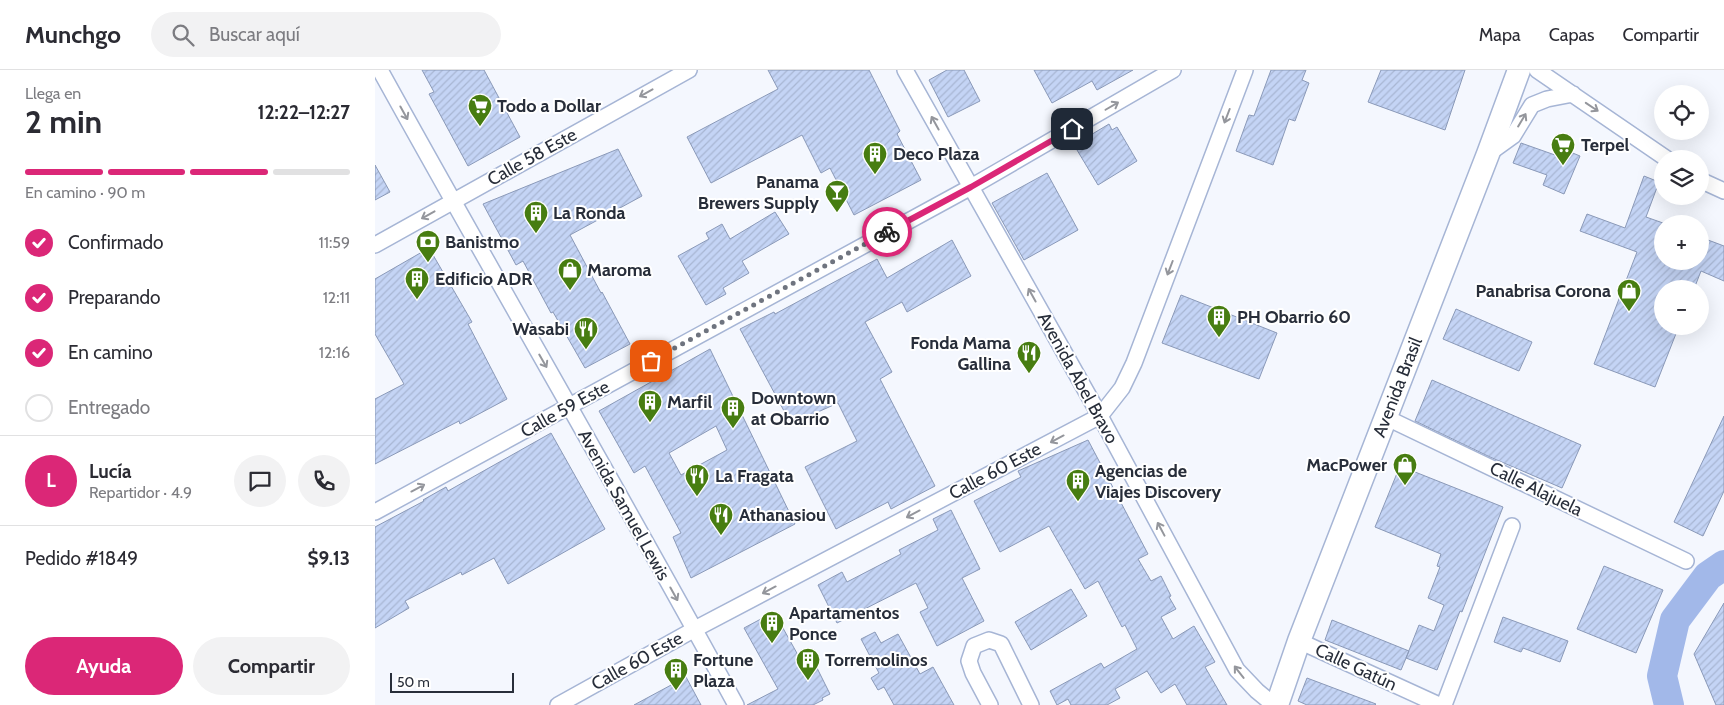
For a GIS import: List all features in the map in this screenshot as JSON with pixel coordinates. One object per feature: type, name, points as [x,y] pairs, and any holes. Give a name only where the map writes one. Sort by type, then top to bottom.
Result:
[{"type":"main road","name":"Avenida Brasil","points":[[1276,705],[1519,70]]},
{"type":"street","name":"Avenida Samuel Lewis","points":[[380,70],[452,202],[695,629],[736,705]]},
{"type":"street","name":"Calle 58 Este","points":[[375,245],[689,70]]},
{"type":"street","name":"Avenida Abel Bravo","points":[[905,70],[1100,416],[1237,670],[1257,691],[1276,705]]},
{"type":"street","name":"Calle 59 Este","points":[[375,512],[971,187],[1173,70]]},
{"type":"street","name":"Calle 60 Este","points":[[558,705],[695,629],[1100,416],[1122,388],[1134,363],[1245,70]]},
{"type":"street","points":[[1537,70],[1654,150]]},
{"type":"street","points":[[1488,154],[1513,136],[1532,105],[1547,99],[1573,94]]},
{"type":"street","points":[[1709,184],[1724,191]]},
{"type":"street","name":"Calle Alajuela","points":[[1385,416],[1686,561]]},
{"type":"street","points":[[1444,705],[1512,526]]},
{"type":"street","points":[[990,705],[973,673],[969,660],[974,646],[989,640],[1001,644],[1031,705]]},
{"type":"street","name":"Calle Gatún","points":[[1299,641],[1439,705]]},
{"type":"building","name":"Todo a Dollar","points":[[422,70],[484,70],[520,137],[468,166],[429,94],[434,92]]},
{"type":"building","points":[[768,70],[869,70],[900,131],[897,134],[921,180],[854,215],[830,168],[821,173],[802,135],[711,183],[687,137],[778,89]]},
{"type":"building","points":[[947,70],[964,70],[980,101],[948,117],[929,80]]},
{"type":"building","points":[[1034,70],[1133,70],[1097,90],[1092,81],[1052,103]]},
{"type":"building","points":[[1271,70],[1306,70],[1302,80],[1309,83],[1295,121],[1289,119],[1273,165],[1236,151],[1249,115],[1254,116]]},
{"type":"building","points":[[1381,70],[1465,70],[1445,130],[1368,102]]},
{"type":"building","points":[[1109,124],[1112,130],[1117,127],[1137,161],[1098,185],[1077,150],[1086,144],[1084,139]]},
{"type":"building","points":[[1521,143],[1555,155],[1558,147],[1580,156],[1564,194],[1543,185],[1547,175],[1513,163]]},
{"type":"building","points":[[618,149],[642,196],[570,235],[630,344],[585,368],[553,312],[551,313],[523,261],[516,265],[483,204]]},
{"type":"building","points":[[375,165],[390,192],[375,200]]},
{"type":"building","points":[[1047,173],[1078,230],[1024,260],[992,203]]},
{"type":"building","points":[[1644,176],[1654,180],[1654,195],[1646,217],[1654,220],[1654,270],[1709,270],[1709,240],[1724,246],[1724,281],[1701,271],[1698,280],[1654,280],[1654,335],[1675,335],[1655,387],[1594,364],[1637,252],[1580,231],[1587,214],[1625,228]]},
{"type":"building","points":[[775,212],[789,234],[742,261],[749,273],[723,288],[726,294],[706,305],[678,256],[709,239],[706,233],[722,224],[730,239]]},
{"type":"building","points":[[952,240],[971,276],[907,312],[902,302],[865,322],[892,372],[880,379],[935,486],[891,509],[888,502],[836,529],[805,467],[857,441],[838,403],[791,424],[740,329],[774,312],[775,314],[877,259],[887,278]]},
{"type":"building","points":[[429,248],[472,322],[468,324],[507,399],[460,424],[459,421],[375,464],[375,399],[404,384],[375,334],[375,279]]},
{"type":"building","name":"PH Obarrio 60","points":[[1181,295],[1277,333],[1259,379],[1162,343]]},
{"type":"building","points":[[1456,309],[1532,342],[1519,371],[1443,339]]},
{"type":"building","points":[[710,349],[795,524],[691,578],[673,537],[681,533],[645,466],[634,473],[599,411]],"holes":[[[716,426],[727,450],[681,475],[669,453]]]},
{"type":"building","points":[[1432,380],[1581,445],[1562,488],[1490,457],[1415,421]]},
{"type":"building","points":[[1724,416],[1724,491],[1703,536],[1674,522]]},
{"type":"building","points":[[551,433],[605,529],[508,584],[494,558],[462,575],[461,572],[405,601],[409,608],[375,628],[375,527],[446,487],[448,491]]},
{"type":"building","points":[[1088,440],[1148,554],[1138,559],[1151,581],[1161,576],[1171,596],[1169,597],[1176,609],[1161,617],[1173,639],[1194,626],[1215,662],[1205,667],[1227,705],[1187,705],[1175,684],[1161,693],[1147,671],[1115,689],[1120,698],[1107,705],[1071,705],[1068,699],[1057,705],[1050,691],[1101,663],[1104,668],[1137,649],[1125,625],[1122,627],[1098,581],[1085,589],[1049,526],[1000,552],[974,501],[1021,477],[1018,471]]},
{"type":"building","points":[[1400,466],[1503,507],[1437,670],[1406,658],[1419,625],[1434,631],[1444,605],[1428,598],[1440,567],[1437,566],[1441,554],[1375,527]]},
{"type":"building","points":[[951,510],[980,569],[962,578],[984,621],[937,646],[920,612],[928,608],[916,583],[837,623],[818,585],[842,572],[847,582],[901,554],[899,550],[938,530],[933,519]]},
{"type":"building","points":[[1604,566],[1663,590],[1636,653],[1577,629]]},
{"type":"building","points":[[1071,589],[1087,616],[1031,650],[1015,622]]},
{"type":"building","points":[[1724,603],[1724,705],[1716,705],[1694,654]]},
{"type":"building","points":[[774,612],[808,673],[817,668],[830,694],[813,705],[747,705],[778,689],[744,628]]},
{"type":"building","points":[[1503,617],[1568,641],[1560,662],[1523,648],[1521,652],[1494,642]]},
{"type":"building","points":[[1332,620],[1409,651],[1401,670],[1325,640]]},
{"type":"building","points":[[875,632],[881,643],[898,634],[920,674],[933,667],[954,705],[894,705],[884,687],[878,690],[871,678],[879,673],[861,639]]},
{"type":"building","name":"Fortune Plaza","points":[[686,677],[701,705],[634,705]]},
{"type":"building","points":[[1307,678],[1376,704],[1307,705],[1298,701]]},
{"type":"waterway","points":[[1669,705],[1662,676],[1675,620],[1708,576],[1724,565]]},
{"type":"way so far","points":[[651,361],[887,232]]},
{"type":"place","name":"Todo a Dollar","points":[[480,127]]},
{"type":"place","name":"Terpel","points":[[1563,166]]},
{"type":"place","name":"Deco Plaza","points":[[875,175]]},
{"type":"place","name":"Panama Brewers Supply","points":[[837,213]]},
{"type":"place","name":"La Ronda","points":[[536,234]]},
{"type":"place","name":"Banistmo","points":[[428,263]]},
{"type":"place","name":"Maroma","points":[[570,291]]},
{"type":"place","name":"Edificio ADR","points":[[417,300]]},
{"type":"place","name":"Panabrisa Corona","points":[[1629,312]]},
{"type":"place","name":"PH Obarrio 60","points":[[1219,338]]},
{"type":"place","name":"Wasabi","points":[[586,350]]},
{"type":"place","name":"Fonda Mama Gallina","points":[[1029,374]]},
{"type":"place","name":"Marfil","points":[[650,423]]},
{"type":"place","name":"Downtown at Obarrio","points":[[733,429]]},
{"type":"place","name":"MacPower","points":[[1405,486]]},
{"type":"place","name":"La Fragata","points":[[697,497]]},
{"type":"place","name":"Agencias de Viajes Discovery","points":[[1078,502]]},
{"type":"place","name":"Athanasiou","points":[[721,536]]},
{"type":"place","name":"Apartamentos Ponce","points":[[772,644]]},
{"type":"place","name":"Torremolinos","points":[[808,681]]},
{"type":"place","name":"Fortune Plaza","points":[[676,691]]},
{"type":"route","points":[[887,232],[971,187],[1072,129]]}]
